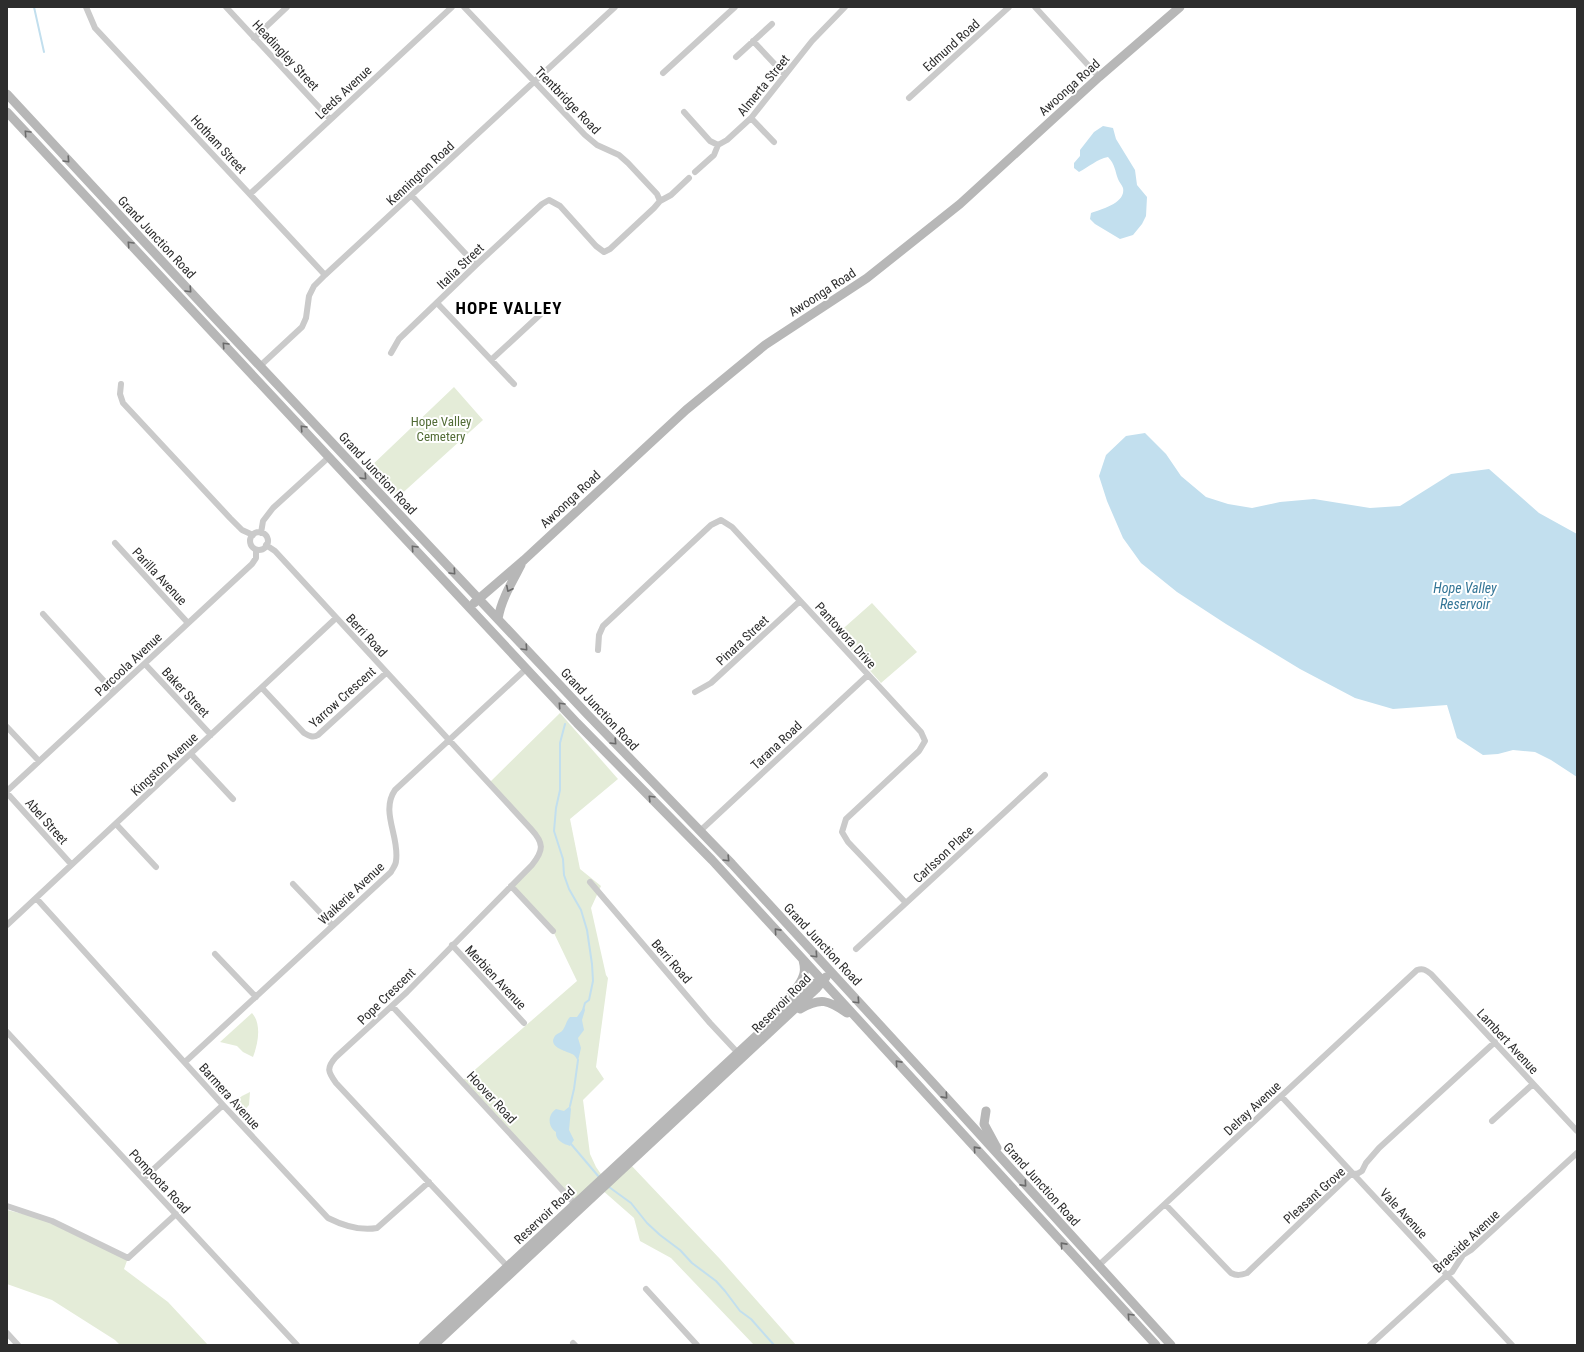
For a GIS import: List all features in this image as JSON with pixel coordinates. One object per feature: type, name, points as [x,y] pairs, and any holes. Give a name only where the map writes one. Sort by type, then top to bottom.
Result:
[{"type":"main road","name":"Awoonga Road","points":[[470,607],[524,560],[686,410],[765,345],[867,278],[960,204],[1099,77],[1180,7]]},
{"type":"main road","name":"Grand Junction Road","points":[[7,94],[337,449],[700,831],[962,1114],[1171,1345]]},
{"type":"main road","name":"Grand Junction Road","points":[[7,112],[582,728],[712,860],[1156,1345]]},
{"type":"main road","points":[[31,121],[40,138],[48,148],[49,153],[47,155]]},
{"type":"main road","points":[[66,176],[81,174]]},
{"type":"main road","points":[[96,190],[100,212]]},
{"type":"main road","points":[[156,272],[166,264]]},
{"type":"main road","points":[[251,373],[260,366]]},
{"type":"main road","points":[[329,457],[337,449]]},
{"type":"main road","points":[[498,619],[502,604],[524,560]]},
{"type":"main road","points":[[679,826],[700,831],[702,842],[712,860]]},
{"type":"main road","points":[[756,1036],[792,994],[801,981],[804,973],[803,960]]},
{"type":"main road","points":[[822,980],[831,972]]},
{"type":"main road","name":"Reservoir Road","points":[[740,1055],[756,1036],[812,984],[822,980]]},
{"type":"main road","name":"Reservoir Road","points":[[434,1345],[510,1269],[740,1055],[789,1015],[816,989],[822,980]]},
{"type":"main road","points":[[789,1015],[813,1002],[824,1000],[838,1007],[862,1024]]},
{"type":"main road","points":[[986,1111],[984,1124],[985,1128],[1006,1164]]},
{"type":"main road","points":[[952,1123],[962,1114]]},
{"type":"main road","points":[[960,1132],[970,1124]]},
{"type":"main road","points":[[1090,1274],[1098,1266]]},
{"type":"main road","name":"Reservoir Road","points":[[423,1345],[510,1269]]},
{"type":"main road","points":[[1139,1309],[1162,1345]]},
{"type":"street","name":"Hotham Street","points":[[86,7],[95,28],[325,275]]},
{"type":"street","name":"Headingley Street","points":[[226,7],[330,119]]},
{"type":"street","points":[[254,38],[287,7]]},
{"type":"street","name":"Leeds Avenue","points":[[250,194],[452,7]]},
{"type":"street","name":"Trentbridge Road","points":[[464,7],[584,136],[597,145],[619,155],[657,194],[660,201]]},
{"type":"street","name":"Kennington Road","points":[[260,366],[302,327],[306,318],[309,296],[314,286],[615,7]]},
{"type":"street","points":[[663,73],[735,7]]},
{"type":"street","name":"Almerta Street","points":[[695,172],[714,155],[718,145],[727,140],[751,118],[812,41],[845,7]]},
{"type":"street","name":"Edmund Road","points":[[908,98],[1009,7]]},
{"type":"street","points":[[1035,7],[1099,77]]},
{"type":"street","points":[[736,57],[772,24]]},
{"type":"street","points":[[753,41],[785,75]]},
{"type":"street","points":[[684,112],[710,141],[718,145]]},
{"type":"street","points":[[751,118],[774,142]]},
{"type":"street","points":[[660,201],[671,195],[689,178]]},
{"type":"street","points":[[412,196],[476,265]]},
{"type":"street","name":"Italia Street","points":[[391,353],[398,339],[542,204],[549,200],[560,206],[596,246],[604,252],[610,249],[660,201]]},
{"type":"street","points":[[437,303],[514,384]]},
{"type":"street","points":[[491,360],[543,312]]},
{"type":"street","points":[[121,384],[120,394],[123,403],[230,518],[242,530],[253,534],[260,532],[266,536],[266,545],[262,549],[256,550],[250,545],[250,539],[253,534]]},
{"type":"street","points":[[260,532],[263,521],[273,508],[329,457]]},
{"type":"street","name":"Pantowora Drive","points":[[598,650],[599,635],[603,626],[711,525],[721,520],[732,527],[921,732],[925,741],[919,751],[846,819],[842,832],[848,842],[906,903]]},
{"type":"street","name":"Parilla Avenue","points":[[115,543],[188,623]]},
{"type":"street","name":"Berri Road","points":[[266,545],[275,551],[450,741]]},
{"type":"street","name":"Parcoola Avenue","points":[[7,792],[252,564],[256,558],[256,550]]},
{"type":"street","name":"Pinara Street","points":[[695,692],[711,683],[800,601]]},
{"type":"street","points":[[43,614],[114,692]]},
{"type":"street","name":"Kingston Avenue","points":[[7,925],[336,618]]},
{"type":"street","name":"Baker Street","points":[[145,664],[211,735]]},
{"type":"street","name":"Waikerie Avenue","points":[[185,1062],[391,872],[396,862],[397,853],[388,807],[390,797],[395,790],[450,741],[527,668]]},
{"type":"street","name":"Yarrow Crescent","points":[[262,688],[304,733],[314,737],[386,673]]},
{"type":"street","name":"Tarana Road","points":[[700,831],[868,675]]},
{"type":"street","points":[[7,727],[39,761]]},
{"type":"street","name":"Pope Crescent","points":[[450,741],[538,836],[542,845],[540,855],[392,1006],[332,1062],[329,1068],[330,1075],[336,1083],[510,1269]]},
{"type":"street","points":[[191,754],[233,800]]},
{"type":"street","name":"Carlsson Place","points":[[856,949],[1045,775]]},
{"type":"street","name":"Abel Street","points":[[7,792],[72,864]]},
{"type":"street","points":[[116,824],[156,868]]},
{"type":"street","name":"Berri Road","points":[[590,882],[740,1055]]},
{"type":"street","points":[[293,884],[332,925]]},
{"type":"street","points":[[511,886],[553,931]]},
{"type":"street","name":"Barmera Avenue","points":[[36,898],[223,1105],[328,1218],[338,1223],[364,1229],[377,1228],[429,1182]]},
{"type":"street","name":"Merbien Avenue","points":[[452,945],[524,1023]]},
{"type":"street","points":[[215,954],[256,997]]},
{"type":"street","name":"Lambert Avenue","points":[[1421,968],[1431,974],[1577,1131]]},
{"type":"street","name":"Delray Avenue","points":[[1098,1266],[1417,970],[1421,968]]},
{"type":"street","name":"Hoover Road","points":[[392,1006],[577,1206]]},
{"type":"street","name":"Pompoota Road","points":[[7,1032],[297,1345]]},
{"type":"street","name":"Pleasant Grove","points":[[1165,1204],[1231,1273],[1241,1275],[1247,1273],[1352,1173],[1357,1174],[1362,1171],[1366,1163],[1380,1148],[1495,1042]]},
{"type":"street","points":[[1492,1122],[1533,1084]]},
{"type":"street","name":"Vale Avenue","points":[[1281,1096],[1512,1345]]},
{"type":"street","points":[[143,1179],[223,1105]]},
{"type":"street","name":"Braeside Avenue","points":[[1370,1345],[1446,1275],[1452,1272],[1463,1254],[1471,1250],[1577,1153]]},
{"type":"street","points":[[7,1206],[52,1221],[128,1258],[176,1214]]},
{"type":"street","points":[[646,1289],[697,1345]]},
{"type":"street","points":[[7,1333],[18,1345]]},
{"type":"green space","name":"Hope Valley Cemetery","points":[[454,387],[483,420],[397,498],[368,469]]},
{"type":"green space","points":[[872,603],[917,652],[881,683],[837,634]]},
{"type":"green space","points":[[560,713],[618,779],[570,819],[580,869],[601,886],[591,908],[606,975],[608,978],[596,1067],[604,1079],[583,1100],[590,1154],[603,1177],[575,1204],[462,1081],[577,981],[553,931],[511,886],[540,855],[542,845],[489,783]]},
{"type":"green space","points":[[252,1013],[258,1028],[258,1040],[253,1057],[243,1052],[237,1046],[220,1042]]},
{"type":"green space","points":[[250,1092],[249,1105],[242,1113],[233,1103]]},
{"type":"green space","points":[[629,1163],[720,1259],[796,1345],[754,1345],[671,1258],[640,1241],[634,1218],[601,1189]]},
{"type":"green space","points":[[7,1210],[52,1221],[128,1258],[124,1269],[168,1302],[208,1345],[120,1345],[115,1340],[52,1300],[7,1284]]},
{"type":"water","points":[[1103,126],[1113,128],[1116,139],[1135,170],[1137,185],[1147,197],[1146,216],[1142,224],[1133,235],[1120,239],[1095,224],[1090,219],[1091,213],[1112,205],[1121,198],[1123,193],[1123,188],[1118,180],[1112,162],[1108,157],[1097,161],[1079,172],[1074,168],[1074,163],[1080,156],[1080,150],[1094,132]]},
{"type":"water","name":"Hope Valley Reservoir","points":[[1145,433],[1166,454],[1181,476],[1206,497],[1228,504],[1252,508],[1280,502],[1314,499],[1370,508],[1400,506],[1451,474],[1489,469],[1539,513],[1577,534],[1577,777],[1551,760],[1535,752],[1513,750],[1498,754],[1483,755],[1457,738],[1447,705],[1393,709],[1355,698],[1300,669],[1177,592],[1141,563],[1123,538],[1107,501],[1099,476],[1106,455],[1126,436]]},
{"type":"water","points":[[584,1007],[585,1010],[582,1020],[584,1030],[578,1038],[581,1048],[578,1061],[573,1054],[555,1046],[553,1040],[556,1035],[562,1031],[570,1017],[577,1017]]},
{"type":"water","points":[[570,1106],[569,1130],[574,1140],[570,1146],[562,1143],[558,1139],[556,1132],[551,1127],[550,1118],[551,1114],[556,1109],[564,1111]]},
{"type":"waterway","points":[[34,7],[44,52]]},
{"type":"waterway","points":[[565,724],[560,743],[560,790],[556,808],[554,831],[563,859],[564,875],[569,889],[581,910],[587,930],[593,981],[589,1000],[585,1003],[583,1010]]},
{"type":"waterway","points":[[570,1106],[578,1060]]},
{"type":"waterway","points":[[571,1144],[599,1177]]},
{"type":"waterway","points":[[609,1187],[631,1203],[647,1223],[660,1235],[680,1250],[692,1263],[716,1281],[740,1311],[751,1319],[774,1345]]},
{"type":"district","name":"HOPE VALLEY","points":[[509,308]]}]
